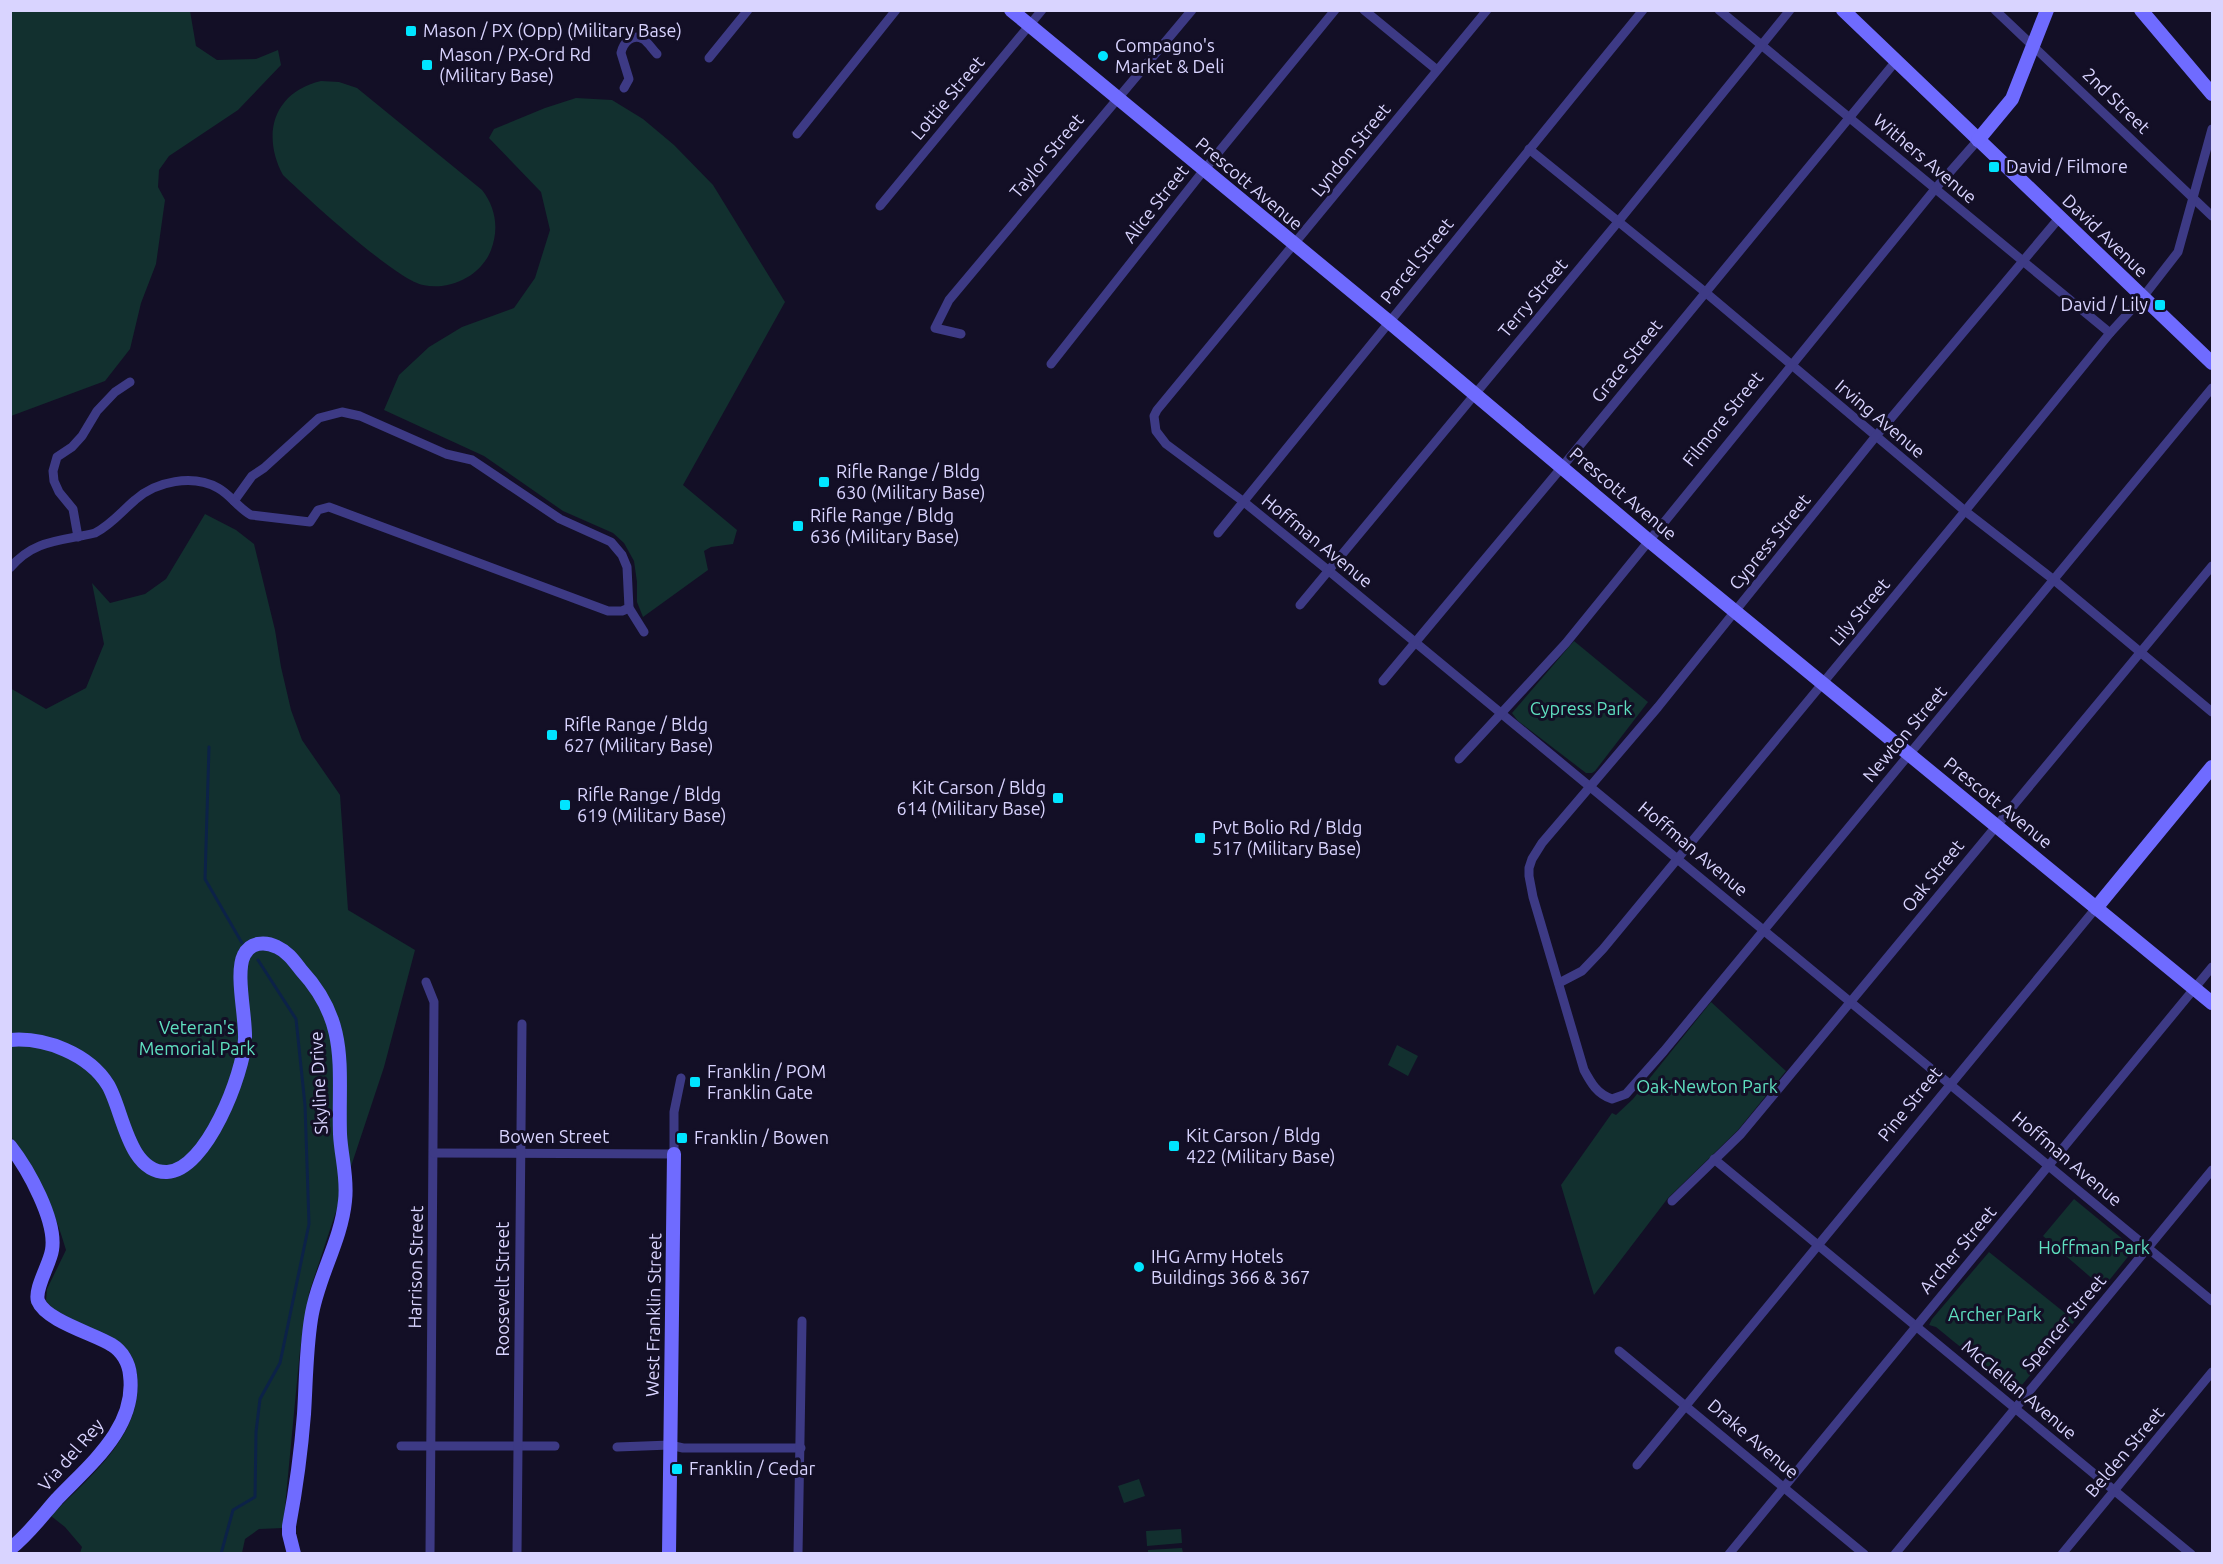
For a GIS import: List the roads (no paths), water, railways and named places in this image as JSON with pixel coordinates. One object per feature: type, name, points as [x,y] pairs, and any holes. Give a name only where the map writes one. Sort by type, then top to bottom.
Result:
[{"type":"street","points":[[709,58],[748,10]]},
{"type":"street","points":[[797,134],[896,10]]},
{"type":"street","name":"Prescott Avenue","points":[[1011,10],[1388,321],[1648,540],[2212,1003]]},
{"type":"street","name":"Lottie Street","points":[[880,206],[1042,10]]},
{"type":"street","name":"Taylor Street","points":[[961,334],[935,328],[949,300],[1191,10]]},
{"type":"street","name":"Alice Street","points":[[1051,364],[1204,170],[1335,10]]},
{"type":"street","points":[[1364,10],[1437,70]]},
{"type":"street","name":"Lyndon Street","points":[[1153,424],[1157,410],[1487,10]]},
{"type":"street","name":"Parcel Street","points":[[1218,533],[1642,10]]},
{"type":"street","name":"Withers Avenue","points":[[1719,10],[2110,333]]},
{"type":"street","name":"Terry Street","points":[[1300,605],[1618,222],[1790,10]]},
{"type":"street","name":"David Avenue","points":[[1843,10],[2212,363]]},
{"type":"street","name":"2nd Street","points":[[1995,10],[2212,216]]},
{"type":"street","name":"Filmore Street","points":[[1459,759],[1566,643],[1935,189],[2012,99],[2047,10]]},
{"type":"street","points":[[2141,10],[2212,94]]},
{"type":"street","points":[[624,88],[629,79],[621,53],[626,42],[638,37],[645,40],[657,54]]},
{"type":"street","name":"Grace Street","points":[[1383,681],[1896,61]]},
{"type":"street","points":[[2193,197],[2212,129]]},
{"type":"street","name":"Irving Avenue","points":[[1529,149],[1705,292],[1965,511],[2054,580],[2212,712]]},
{"type":"street","name":"Lily Street","points":[[1559,983],[1582,971],[1603,949],[2110,333],[2143,297],[2178,252],[2193,197]]},
{"type":"street","name":"Cypress Street","points":[[1559,983],[1533,897],[1529,876],[1532,859],[1542,843],[1658,707],[1875,436],[2060,217]]},
{"type":"street","points":[[78,537],[73,509],[59,492],[54,481],[53,471],[57,457],[72,447],[82,436],[97,411],[115,392],[130,382]]},
{"type":"street","name":"Newton Street","points":[[1559,983],[1584,1070],[1591,1084],[1606,1097],[1619,1098],[1626,1094],[1664,1051],[2212,388]]},
{"type":"street","points":[[234,501],[252,476],[264,468],[319,418],[342,412],[360,416],[446,454],[472,460],[560,519],[611,542],[622,555],[627,567],[629,608],[644,632]]},
{"type":"street","name":"Hoffman Avenue","points":[[1153,424],[1159,437],[1166,444],[1244,502],[1329,571],[2212,1301]]},
{"type":"street","points":[[10,579],[11,568],[18,559],[38,546],[102,530],[136,499],[150,490],[193,479],[220,489],[243,510],[251,514],[310,522],[318,510],[329,507],[608,611],[622,611],[629,608]]},
{"type":"street","name":"Oak Street","points":[[1672,1201],[1741,1134],[2212,566]]},
{"type":"street","name":"Pine Street","points":[[1637,1465],[2212,766]]},
{"type":"street","name":"Skyline Drive","points":[[10,1040],[29,1039],[53,1044],[89,1064],[107,1084],[137,1154],[148,1166],[165,1172],[185,1166],[199,1153],[237,1079],[244,1056],[241,963],[247,950],[264,943],[285,951],[308,977],[324,1000],[334,1022],[338,1041],[340,1137],[345,1201],[311,1317],[298,1473],[289,1526],[294,1554]]},
{"type":"street","name":"Archer Street","points":[[1729,1554],[2212,967]]},
{"type":"street","name":"Harrison Street","points":[[426,982],[434,1002],[430,1554]]},
{"type":"street","name":"Roosevelt Street","points":[[517,1554],[522,1024]]},
{"type":"street","name":"West Franklin Street","points":[[669,1554],[674,1112],[681,1078]]},
{"type":"street","name":"Via del Rey","points":[[10,1146],[35,1189],[53,1233],[50,1261],[37,1294],[39,1303],[50,1313],[118,1349],[127,1362],[131,1382],[127,1407],[118,1431],[93,1461],[10,1549]]},
{"type":"street","name":"Bowen Street","points":[[434,1153],[674,1154]]},
{"type":"street","name":"McClellan Avenue","points":[[1714,1159],[2191,1554]]},
{"type":"street","name":"Spencer Street","points":[[1895,1554],[2212,1170]]},
{"type":"street","points":[[798,1554],[802,1321]]},
{"type":"street","name":"Drake Avenue","points":[[1619,1351],[1864,1554]]},
{"type":"street","name":"Belden Street","points":[[2062,1554],[2212,1372]]},
{"type":"street","points":[[617,1447],[670,1445],[684,1449],[801,1448]]},
{"type":"street","points":[[401,1446],[555,1446]]},
{"type":"waterway","points":[[209,747],[205,879],[242,943]]},
{"type":"waterway","points":[[221,1554],[233,1510],[255,1497],[256,1432],[260,1399],[280,1363],[309,1224],[305,1105],[296,1019],[258,960]]},
{"type":"place","name":"Mason / PX (Opp) (Military Base)","points":[[411,31]]},
{"type":"place","name":"Compagno's Market & Deli","points":[[1103,56]]},
{"type":"place","name":"Mason / PX-Ord Rd (Military Base)","points":[[427,65]]},
{"type":"place","name":"David / Filmore","points":[[1994,167]]},
{"type":"place","name":"David / Lily","points":[[2160,305]]},
{"type":"place","name":"Rifle Range / Bldg 630 (Military Base)","points":[[824,482]]},
{"type":"place","name":"Rifle Range / Bldg 636 (Military Base)","points":[[798,526]]},
{"type":"place","name":"Rifle Range / Bldg 627 (Military Base)","points":[[552,735]]},
{"type":"place","name":"Kit Carson / Bldg 614 (Military Base)","points":[[1058,798]]},
{"type":"place","name":"Rifle Range / Bldg 619 (Military Base)","points":[[565,805]]},
{"type":"place","name":"Pvt Bolio Rd / Bldg 517 (Military Base)","points":[[1200,838]]},
{"type":"place","name":"Franklin / POM Franklin Gate","points":[[695,1082]]},
{"type":"place","name":"Franklin / Bowen","points":[[682,1138]]},
{"type":"place","name":"Kit Carson / Bldg 422 (Military Base)","points":[[1174,1146]]},
{"type":"place","name":"IHG Army Hotels Buildings 366 & 367","points":[[1139,1267]]},
{"type":"place","name":"Franklin / Cedar","points":[[677,1469]]},
{"type":"park label","name":"Cypress Park","points":[[1581,709]]},
{"type":"park label","name":"Veteran's Memorial Park","points":[[197,1038]]},
{"type":"park label","name":"Oak-Newton Park","points":[[1707,1087]]},
{"type":"park label","name":"Hoffman Park","points":[[2094,1248]]},
{"type":"park label","name":"Archer Park","points":[[1995,1315]]}]
